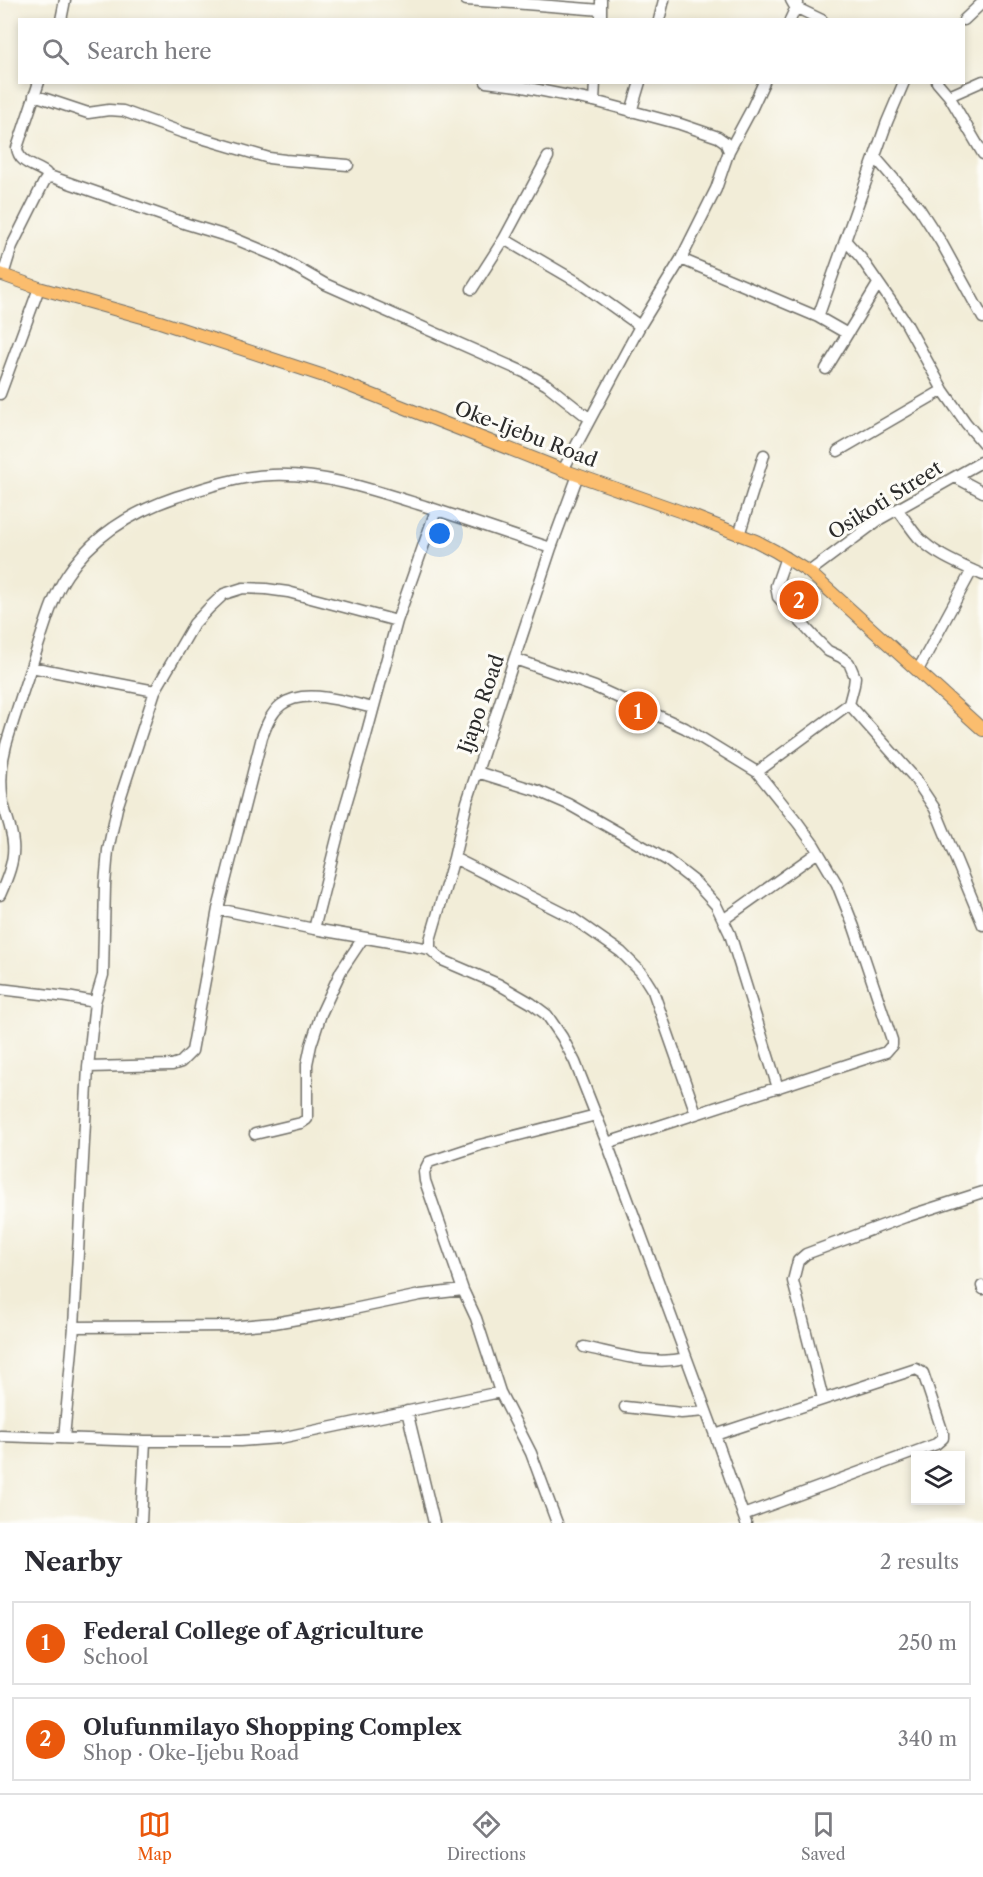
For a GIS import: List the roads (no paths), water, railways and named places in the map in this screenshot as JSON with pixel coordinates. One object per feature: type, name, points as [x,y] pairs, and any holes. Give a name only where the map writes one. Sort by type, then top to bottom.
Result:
[{"type":"main road","name":"Oke-Ijebu Road","points":[[2,274],[39,288],[159,322],[327,377],[563,470],[739,535],[786,557],[808,572],[983,730]]},
{"type":"street","points":[[61,18],[65,0]]},
{"type":"street","points":[[466,0],[601,10]]},
{"type":"street","points":[[660,18],[664,0]]},
{"type":"street","points":[[791,18],[795,2],[819,18]]},
{"type":"street","points":[[965,18],[983,2]]},
{"type":"street","points":[[949,96],[983,81]]},
{"type":"street","points":[[2,274],[14,241],[47,178],[46,173],[26,163],[17,153],[38,84]]},
{"type":"street","points":[[502,84],[594,101],[680,124],[713,134],[724,142],[729,151]]},
{"type":"street","points":[[594,101],[595,84]]},
{"type":"street","points":[[631,112],[639,84]]},
{"type":"street","points":[[563,470],[640,326],[681,259],[716,189],[729,151],[763,84]]},
{"type":"street","points":[[818,317],[886,122],[903,84]]},
{"type":"street","points":[[939,84],[949,96],[983,154]]},
{"type":"street","points":[[34,95],[88,113],[123,111],[181,132],[269,158],[348,165]]},
{"type":"street","points":[[472,289],[504,240],[548,157]]},
{"type":"street","points":[[875,157],[919,208],[983,318]]},
{"type":"street","points":[[47,178],[52,177],[233,238],[276,256],[325,284],[526,373],[547,385],[590,419]]},
{"type":"street","points":[[504,240],[581,284],[640,326]]},
{"type":"street","points":[[845,240],[861,258],[906,323],[942,390],[983,442]]},
{"type":"street","points":[[681,259],[818,317],[846,333]]},
{"type":"street","points":[[826,369],[878,284]]},
{"type":"street","points":[[0,394],[39,288]]},
{"type":"street","points":[[838,451],[942,390]]},
{"type":"street","points":[[739,535],[764,455]]},
{"type":"street","name":"Osikoti Street","points":[[808,572],[880,519],[983,461]]},
{"type":"street","points":[[0,895],[12,858],[13,844],[0,783],[2,765],[18,704],[54,600],[66,577],[80,557],[110,528],[166,501],[241,478],[272,475],[298,476],[327,479],[375,490],[552,548]]},
{"type":"street","name":"Ijapo Road","points":[[430,948],[430,940],[454,858],[467,802],[578,475]]},
{"type":"street","points":[[955,477],[983,492]]},
{"type":"street","points":[[314,929],[345,807],[397,621],[436,510]]},
{"type":"street","points":[[898,510],[930,547],[983,575]]},
{"type":"street","points":[[758,772],[849,705],[855,677],[849,663],[828,651],[778,597],[776,586],[786,557]]},
{"type":"street","points":[[918,670],[972,570]]},
{"type":"street","points":[[64,1438],[74,1327],[88,1067],[95,1002],[103,975],[108,850],[117,808],[155,691],[183,642],[202,616],[224,594],[243,588],[288,592],[397,621]]},
{"type":"street","points":[[515,659],[595,687],[685,728],[758,772],[798,823],[837,884],[892,1040],[892,1046],[886,1052],[607,1143]]},
{"type":"street","points":[[31,667],[155,691]]},
{"type":"street","points":[[88,1067],[172,1065],[181,1062],[192,1051],[218,909],[268,721],[281,706],[292,699],[308,696],[330,698],[373,708]]},
{"type":"street","points":[[849,705],[913,776],[935,809],[983,926]]},
{"type":"street","points":[[477,772],[538,791],[568,804],[667,860],[694,881],[716,905],[730,934],[778,1088]]},
{"type":"street","points":[[723,920],[818,852]]},
{"type":"street","points":[[454,858],[571,917],[621,952],[641,972],[653,991],[696,1113]]},
{"type":"street","points":[[218,909],[314,929],[430,948],[442,960],[517,994],[547,1015],[575,1062],[607,1143],[715,1434],[744,1519],[936,1444],[943,1438],[920,1370],[913,1370],[715,1434]]},
{"type":"street","points":[[255,1134],[301,1123],[307,1119],[307,1064],[310,1045],[341,971],[363,938]]},
{"type":"street","points":[[0,989],[95,1002]]},
{"type":"street","points":[[556,1523],[531,1453],[500,1392],[476,1318],[425,1181],[424,1172],[429,1162],[480,1145],[596,1115]]},
{"type":"street","points":[[823,1399],[793,1281],[798,1261],[806,1254],[905,1217],[983,1192]]},
{"type":"street","points":[[74,1327],[239,1326],[274,1323],[420,1295],[464,1290]]},
{"type":"street","points":[[584,1347],[663,1362],[686,1358]]},
{"type":"street","points":[[0,1436],[144,1441],[240,1441],[280,1438],[500,1392]]},
{"type":"street","points":[[625,1407],[681,1413],[706,1411]]},
{"type":"street","points":[[406,1411],[430,1522]]},
{"type":"street","points":[[141,1523],[144,1441]]},
{"type":"place","name":"Olufunmilayo Shopping Complex","points":[[799,600]]},
{"type":"place","name":"Federal College of Agriculture","points":[[638,711]]}]
